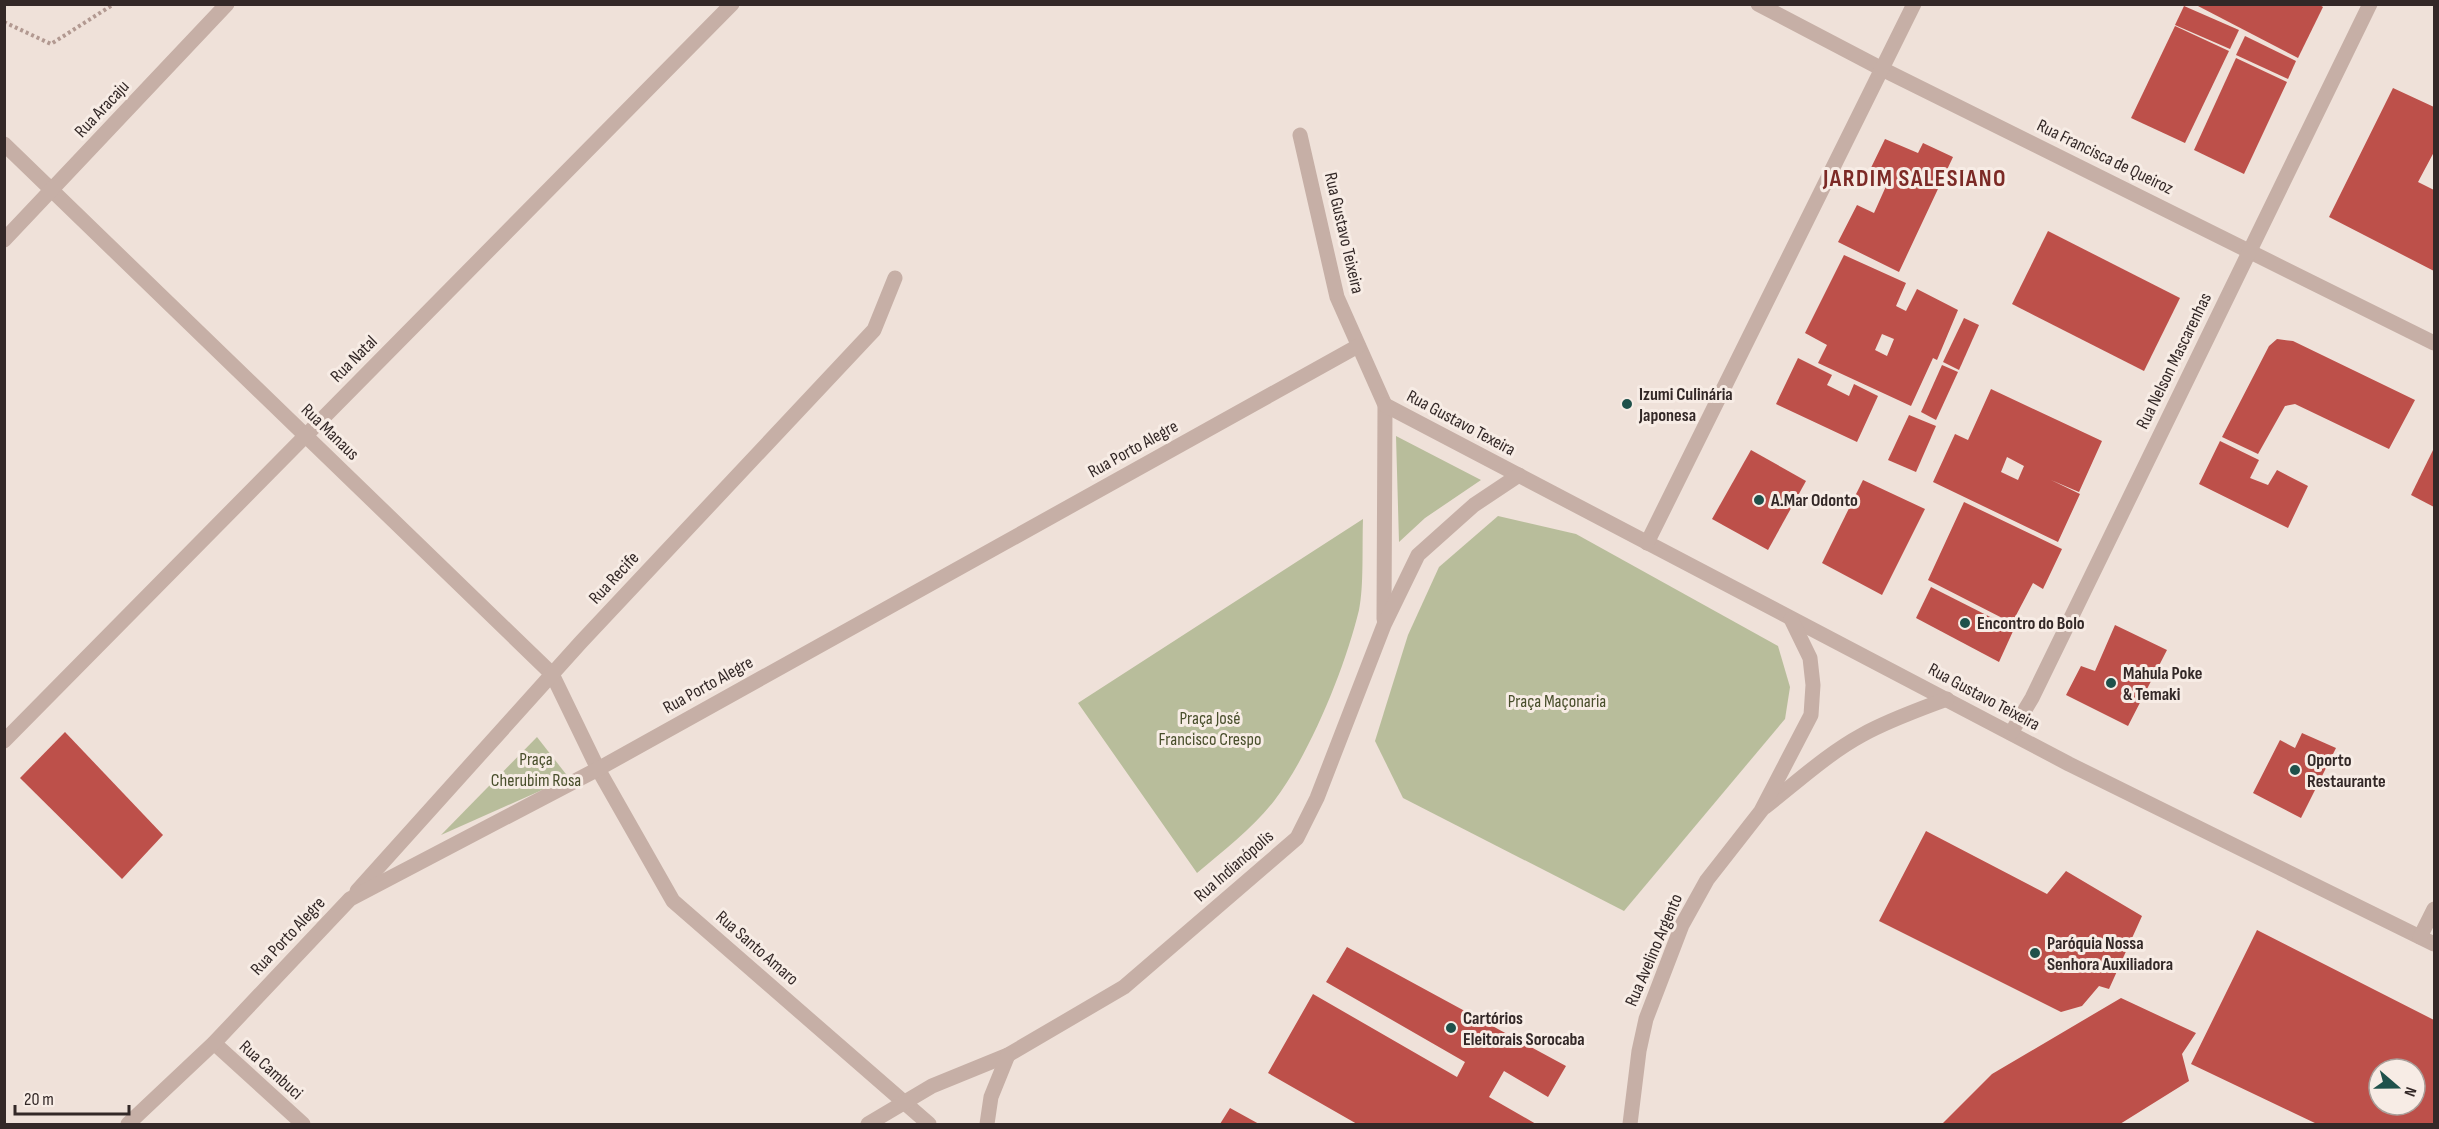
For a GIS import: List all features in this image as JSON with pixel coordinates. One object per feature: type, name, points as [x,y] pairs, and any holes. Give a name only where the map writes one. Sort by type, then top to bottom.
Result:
[{"type":"street","name":"Rua Aracaju","points":[[4,240],[227,4]]},
{"type":"street","name":"Rua Natal","points":[[4,741],[732,4]]},
{"type":"street","name":"Rua Francisca de Queiroz","points":[[1758,4],[1882,69],[2434,343]]},
{"type":"street","points":[[1647,543],[1914,4]]},
{"type":"street","name":"Rua Nelson Mascarenhas","points":[[2011,733],[2032,698],[2370,4]]},
{"type":"street","name":"Rua Gustavo Teixeira","points":[[1300,135],[1337,297],[1384,405]]},
{"type":"street","name":"Rua Manaus","points":[[4,144],[552,674],[598,769]]},
{"type":"street","name":"Rua Recife","points":[[350,899],[552,674],[874,330],[895,278]]},
{"type":"street","name":"Rua Porto Alegre","points":[[128,1125],[214,1043],[350,899],[598,769],[1358,346]]},
{"type":"street","name":"Rua Gustavo Texeira","points":[[1384,405],[1519,475]]},
{"type":"street","name":"Rua Indianópolis","points":[[1384,405],[1384,625]]},
{"type":"street","name":"Rua Gustavo Teixeira","points":[[1519,475],[1791,620],[2069,764],[2427,940]]},
{"type":"street","name":"Rua Indianópolis","points":[[868,1125],[932,1086],[1008,1055],[1124,987],[1297,838],[1317,798],[1384,625],[1418,555],[1474,505],[1519,475]]},
{"type":"street","name":"Rua Avelino Argento","points":[[1630,1125],[1639,1052],[1646,1019],[1682,925],[1707,880],[1761,811],[1811,715],[1813,685],[1810,658],[1791,620]]},
{"type":"street","name":"Rua Avelino Argento","points":[[1761,811],[1820,764],[1860,736],[1899,717],[1947,699]]},
{"type":"street","name":"Rua Santo Amaro","points":[[598,769],[673,901],[930,1125]]},
{"type":"street","points":[[2427,940],[2434,909]]},
{"type":"street","name":"Rua Cambuci","points":[[214,1043],[303,1125]]},
{"type":"street","points":[[987,1125],[991,1097],[1008,1055]]},
{"type":"path","points":[[4,22],[51,44],[114,4]]},
{"type":"green space","points":[[1396,436],[1481,480],[1425,518],[1399,542]]},
{"type":"green space","name":"Praça Maçonaria","points":[[1498,516],[1576,534],[1778,646],[1790,687],[1785,719],[1624,911],[1403,798],[1375,741],[1408,635],[1439,567]]},
{"type":"green space","name":"Praça José Francisco Crespo","points":[[1363,519],[1361,601],[1345,658],[1325,710],[1300,759],[1274,801],[1257,821],[1197,873],[1078,703]]},
{"type":"green space","name":"Praça Cherubim Rosa","points":[[537,737],[569,778],[441,835]]},
{"type":"building","points":[[2199,4],[2318,4],[2323,7],[2298,58],[2198,6]]},
{"type":"building","points":[[2184,6],[2239,30],[2230,49],[2175,25]]},
{"type":"building","points":[[2175,26],[2229,51],[2185,143],[2131,118]]},
{"type":"building","points":[[2245,36],[2296,61],[2288,79],[2236,55]]},
{"type":"building","points":[[2236,58],[2287,82],[2244,174],[2194,150]]},
{"type":"building","points":[[2393,88],[2434,107],[2434,152],[2418,182],[2434,190],[2434,271],[2329,217]]},
{"type":"building","points":[[1885,139],[1918,153],[1923,143],[1953,157],[1899,272],[1838,242],[1857,205],[1874,213],[1887,184],[1867,176]]},
{"type":"building","points":[[2048,231],[2180,298],[2144,371],[2012,304]]},
{"type":"building","points":[[1844,255],[1906,283],[1896,306],[1906,311],[1917,289],[1958,310],[1937,360],[1933,358],[1911,406],[1818,363],[1827,345],[1805,333]],"holes":[[[1882,334],[1894,339],[1887,356],[1875,350]]]},
{"type":"building","points":[[1964,318],[1979,325],[1959,370],[1943,362]]},
{"type":"building","points":[[2277,339],[2293,341],[2415,400],[2389,449],[2295,404],[2285,406],[2258,454],[2222,437],[2269,346]]},
{"type":"building","points":[[1798,358],[1832,375],[1827,385],[1849,396],[1854,384],[1878,396],[1857,442],[1776,404]]},
{"type":"building","points":[[1942,365],[1958,372],[1936,420],[1921,412]]},
{"type":"building","points":[[1991,389],[2102,441],[2079,492],[2051,480],[2080,494],[2058,542],[1933,482],[1955,434],[1968,440]],"holes":[[[2007,457],[2024,466],[2018,480],[2001,472]]]},
{"type":"building","points":[[1909,415],[1936,426],[1916,472],[1888,460]]},
{"type":"building","points":[[2220,441],[2259,460],[2250,478],[2268,485],[2277,470],[2308,486],[2288,528],[2199,484]]},
{"type":"building","points":[[2434,448],[2434,507],[2411,495]]},
{"type":"building","name":"A.Mar Odonto","points":[[1751,450],[1806,481],[1768,550],[1712,519]]},
{"type":"building","points":[[1863,480],[1925,509],[1882,595],[1822,563]]},
{"type":"building","points":[[1964,502],[2062,549],[2043,589],[2033,583],[2012,623],[1928,580]]},
{"type":"building","name":"Encontro do Bolo","points":[[1931,587],[2014,629],[1999,662],[1916,618]]},
{"type":"building","name":"Mahula Poke & Temaki","points":[[2115,625],[2167,650],[2128,726],[2066,695],[2081,666],[2095,671]]},
{"type":"building","points":[[65,732],[163,835],[122,879],[20,778]]},
{"type":"building","name":"Oporto Restaurante","points":[[2302,733],[2336,748],[2301,818],[2253,793],[2280,740],[2295,748]]},
{"type":"building","name":"Paróquia Nossa Senhora Auxiliadora","points":[[1926,831],[2047,894],[2066,871],[2142,916],[2109,989],[2099,986],[2082,1006],[2061,1012],[1879,921]]},
{"type":"building","points":[[2257,930],[2434,1020],[2434,1124],[2317,1124],[2191,1064]]},
{"type":"building","name":"Cartórios Eleitorais Sorocaba","points":[[1347,947],[1566,1066],[1548,1097],[1504,1071],[1489,1097],[1536,1124],[1357,1124],[1268,1073],[1313,994],[1457,1077],[1465,1062],[1326,982]]},
{"type":"building","points":[[2121,998],[2196,1033],[2182,1054],[2189,1081],[2120,1124],[1942,1124],[1992,1074]]},
{"type":"building","points":[[1230,1108],[1259,1124],[1220,1124]]},
{"type":"place","name":"Izumi Culinária Japonesa","points":[[1627,404]]},
{"type":"place","name":"A.Mar Odonto","points":[[1759,500]]},
{"type":"place","name":"Encontro do Bolo","points":[[1965,623]]},
{"type":"place","name":"Mahula Poke & Temaki","points":[[2111,683]]},
{"type":"place","name":"Oporto Restaurante","points":[[2295,770]]},
{"type":"place","name":"Paróquia Nossa Senhora Auxiliadora","points":[[2035,953]]},
{"type":"place","name":"Cartórios Eleitorais Sorocaba","points":[[1451,1028]]},
{"type":"district","name":"JARDIM SALESIANO","points":[[1915,178]]}]
